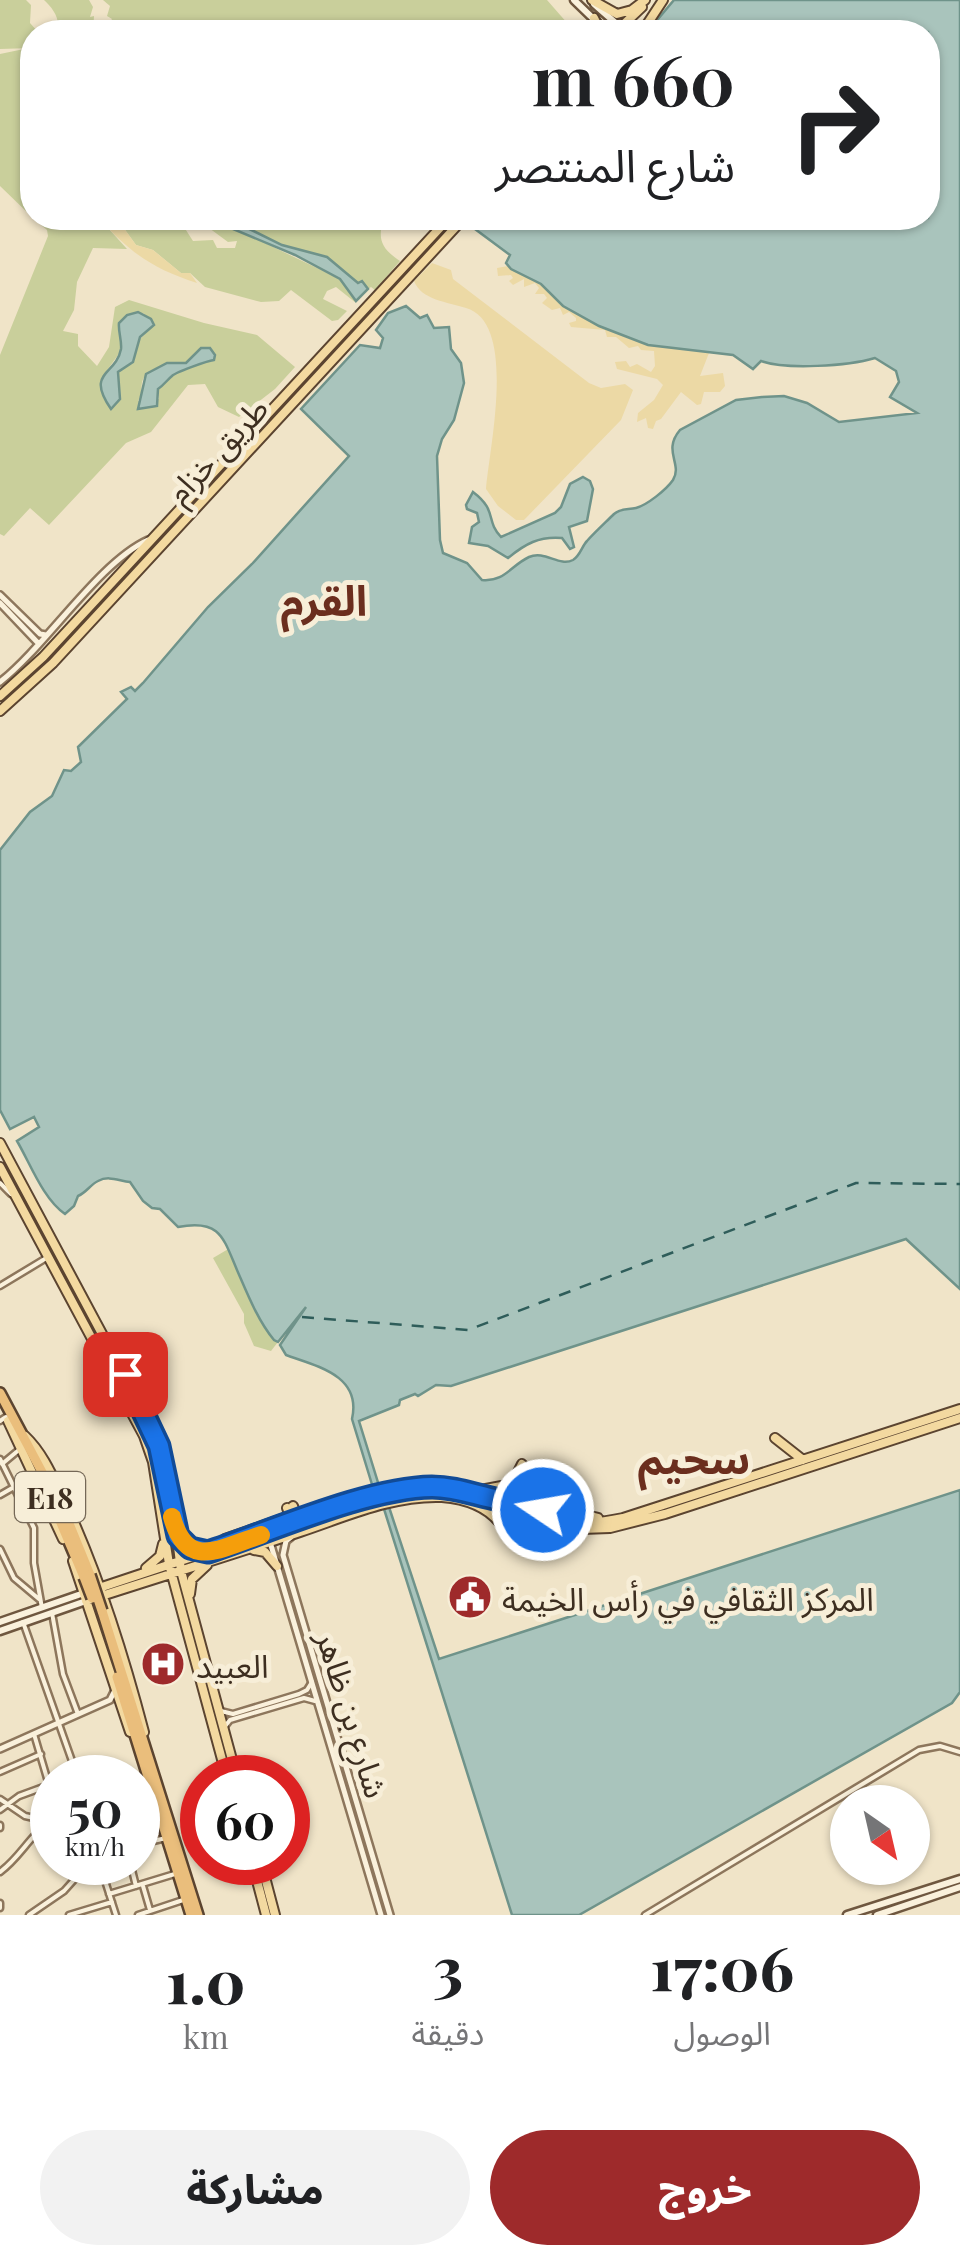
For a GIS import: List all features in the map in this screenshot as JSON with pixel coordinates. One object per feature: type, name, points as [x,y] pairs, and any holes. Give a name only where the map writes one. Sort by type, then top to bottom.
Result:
[{"type":"highway","name":"E18","points":[[0,1393],[68,1521],[144,1755]]},
{"type":"highway","name":"E18","points":[[0,1406],[47,1491],[87,1576]]},
{"type":"highway","name":"E18","points":[[160,1806],[194,1915]]},
{"type":"highway","name":"E18","points":[[160,1820],[194,1915]]},
{"type":"main road","points":[[574,0],[597,20]]},
{"type":"main road","points":[[591,0],[617,14],[646,0]]},
{"type":"main road","points":[[623,20],[646,0]]},
{"type":"main road","points":[[647,20],[663,0]]},
{"type":"main road","name":"طريق خزام","points":[[0,711],[53,663],[365,324],[440,230]]},
{"type":"main road","name":"طريق خزام","points":[[0,696],[43,657],[357,317],[451,230]]},
{"type":"main road","points":[[0,1143],[154,1432],[173,1506],[179,1600],[221,1755]]},
{"type":"main road","points":[[0,1167],[136,1418],[146,1432],[154,1432]]},
{"type":"main road","points":[[516,1500],[503,1512],[502,1526],[504,1533],[516,1542],[531,1543],[553,1530],[596,1530],[665,1514],[960,1409]]},
{"type":"main road","points":[[136,1418],[152,1462],[162,1519],[190,1604],[231,1755]]},
{"type":"main road","points":[[472,1491],[502,1501],[530,1500],[543,1510],[574,1522],[623,1518],[803,1460],[938,1420],[960,1418]]},
{"type":"main road","points":[[5,1420],[87,1576],[101,1591],[99,1611],[115,1701],[144,1755]]},
{"type":"main road","points":[[774,1438],[803,1460]]},
{"type":"main road","points":[[140,1574],[175,1567],[364,1500],[417,1488],[472,1491],[512,1484],[526,1468],[548,1494],[570,1509],[596,1518],[623,1518]]},
{"type":"main road","points":[[239,1552],[387,1504],[425,1498],[461,1500],[482,1506],[502,1526]]},
{"type":"main road","points":[[190,1604],[194,1575],[224,1539],[286,1518],[290,1507],[298,1513],[364,1500]]},
{"type":"main road","points":[[540,1536],[546,1523],[543,1510]]},
{"type":"main road","points":[[270,1542],[272,1534],[326,1512]]},
{"type":"main road","points":[[172,1516],[184,1544],[212,1554],[265,1552],[276,1566]]},
{"type":"main road","points":[[99,1611],[115,1587],[140,1574],[160,1556],[162,1519]]},
{"type":"main road","points":[[0,1622],[41,1604],[68,1602],[149,1581],[175,1567]]},
{"type":"main road","points":[[87,1576],[115,1587]]},
{"type":"main road","points":[[85,1597],[87,1576]]},
{"type":"main road","points":[[0,1630],[52,1612],[68,1602],[87,1576]]},
{"type":"main road","points":[[149,1581],[166,1584],[179,1600]]},
{"type":"main road","points":[[85,1597],[99,1611]]},
{"type":"main road","points":[[68,1602],[99,1611]]},
{"type":"main road","points":[[847,1915],[960,1879]]},
{"type":"main road","points":[[258,1885],[266,1915]]},
{"type":"main road","points":[[267,1885],[275,1915]]},
{"type":"main road","points":[[878,1915],[960,1887]]},
{"type":"street","points":[[0,682],[122,556],[152,538]]},
{"type":"street","points":[[0,599],[40,634],[48,634]]},
{"type":"street","points":[[0,599],[37,638],[38,647]]},
{"type":"street","points":[[0,1183],[17,1199]]},
{"type":"street","points":[[0,1286],[48,1257]]},
{"type":"street","points":[[20,1449],[1,1462],[34,1528],[34,1564],[41,1604]]},
{"type":"street","points":[[0,1495],[14,1487]]},
{"type":"street","name":"شارع بن ظاهر","points":[[300,1532],[286,1541],[283,1555],[390,1915]]},
{"type":"street","name":"شارع بن ظاهر","points":[[270,1542],[381,1915]]},
{"type":"street","points":[[0,1549],[14,1578],[41,1604]]},
{"type":"street","points":[[52,1612],[63,1674],[78,1714]]},
{"type":"street","points":[[23,1622],[71,1755]]},
{"type":"street","points":[[298,1636],[298,1630],[303,1630],[310,1647]]},
{"type":"street","points":[[218,1707],[232,1716],[304,1695],[312,1682]]},
{"type":"street","points":[[304,1695],[318,1702]]},
{"type":"street","points":[[0,1749],[115,1701]]},
{"type":"street","points":[[224,1729],[232,1716]]},
{"type":"street","points":[[0,1810],[49,1785],[34,1734]]},
{"type":"street","points":[[645,1915],[919,1750],[940,1746],[960,1752]]},
{"type":"street","points":[[0,1772],[40,1754]]},
{"type":"street","points":[[0,1799],[30,1817]]},
{"type":"street","points":[[160,1839],[166,1838]]},
{"type":"street","points":[[0,1872],[18,1858],[30,1840]]},
{"type":"street","points":[[364,1858],[370,1858],[379,1878]]},
{"type":"street","points":[[160,1879],[178,1874]]},
{"type":"street","points":[[29,1915],[69,1885]]},
{"type":"street","points":[[106,1885],[116,1915]]},
{"type":"street","points":[[109,1894],[140,1885],[150,1910]]},
{"type":"street","points":[[138,1915],[186,1899]]},
{"type":"street","points":[[69,1915],[112,1902]]},
{"type":"green space","points":[[0,0],[26,0],[31,5],[30,20],[20,20],[20,48],[0,49]]},
{"type":"green space","points":[[44,0],[89,0],[94,20],[57,20]]},
{"type":"green space","points":[[103,0],[547,0],[564,20],[111,20],[107,16],[110,6]]},
{"type":"green space","points":[[20,50],[20,205],[0,186],[0,54]]},
{"type":"green space","points":[[47,230],[110,230],[127,249],[93,248],[77,282],[74,310],[63,331],[78,334],[78,346],[97,366],[109,347],[115,307],[129,300],[257,335],[295,367],[275,389],[239,417],[218,407],[205,384],[188,385],[151,432],[126,443],[49,525],[30,508],[4,536],[0,534],[0,355],[48,236]],"holes":[[[143,313],[154,325],[136,343],[133,362],[118,372],[120,399],[111,409],[101,389],[105,373],[121,351],[119,323]],[[201,348],[214,360],[172,376],[158,389],[159,399],[138,401],[143,379],[153,369],[186,363]]]},
{"type":"green space","points":[[125,230],[186,230],[193,241],[213,240],[217,248],[235,248],[237,241],[228,242],[212,230],[238,230],[340,279],[356,303],[336,287],[327,291],[323,299],[347,311],[332,321],[291,290],[279,301],[261,302],[205,287],[153,250],[136,245]]},
{"type":"green space","points":[[251,230],[381,230],[382,242],[400,261],[375,290],[368,289],[362,281],[358,283],[327,257],[282,245]]},
{"type":"green space","points":[[230,1248],[256,1312],[278,1342],[271,1351],[254,1346],[244,1314],[213,1258]]},
{"type":"sand","points":[[110,230],[125,230],[136,245],[153,250],[181,273],[190,273],[197,283],[167,272]]},
{"type":"sand","points":[[432,263],[451,270],[453,279],[589,383],[601,388],[625,384],[633,390],[621,420],[524,520],[516,520],[498,506],[486,489],[497,389],[491,337],[482,318],[466,308],[429,296],[418,287],[414,281]]},
{"type":"sand","points":[[508,266],[541,284],[563,306],[599,326],[632,340],[709,353],[700,376],[723,373],[725,386],[720,392],[704,392],[701,404],[697,405],[681,392],[653,429],[648,428],[646,418],[637,422],[638,413],[654,400],[663,385],[657,379],[617,369],[615,362],[626,361],[630,367],[637,364],[651,372],[655,366],[654,351],[638,346],[629,348],[616,337],[607,337],[605,330],[571,327],[569,323],[576,318],[542,303],[547,298],[535,294],[539,288],[535,283],[524,287],[524,279],[513,285],[509,281],[511,275],[498,276],[497,268]]},
{"type":"water","points":[[674,0],[960,0],[960,1289],[906,1239],[451,1386],[436,1385],[359,1421],[380,1489],[374,1491],[352,1419],[350,1392],[334,1375],[286,1355],[280,1345],[306,1307],[278,1342],[258,1316],[223,1240],[211,1228],[178,1227],[160,1209],[143,1201],[130,1182],[110,1178],[98,1181],[78,1196],[65,1214],[38,1180],[17,1141],[39,1127],[34,1117],[10,1129],[0,1110],[0,850],[30,812],[52,796],[64,770],[71,771],[81,762],[78,747],[127,699],[121,692],[131,687],[135,691],[143,683],[349,456],[301,409],[360,345],[380,348],[383,338],[376,330],[388,313],[406,306],[420,318],[427,315],[434,328],[449,327],[451,349],[461,363],[464,383],[454,420],[437,456],[440,540],[443,553],[467,563],[482,580],[502,576],[535,555],[562,562],[573,560],[614,514],[645,504],[670,484],[676,468],[673,444],[680,430],[736,400],[784,396],[807,403],[839,422],[917,413],[890,397],[899,382],[896,371],[875,358],[817,366],[761,361],[753,369],[733,355],[648,345],[599,326],[563,306],[541,284],[511,269],[506,263],[510,255],[476,230],[940,230],[940,20],[657,20]]},
{"type":"water","points":[[236,230],[251,230],[282,245],[327,257],[368,289],[356,301],[340,279]]},
{"type":"water","points":[[138,312],[154,325],[140,337],[133,362],[118,372],[120,399],[111,409],[101,380],[121,349],[119,323]]},
{"type":"water","points":[[201,348],[210,348],[214,360],[175,374],[158,389],[157,406],[138,409],[146,374],[167,363],[186,363]]},
{"type":"water","points":[[583,477],[593,489],[587,521],[569,527],[574,547],[570,549],[562,538],[546,538],[526,545],[508,558],[488,546],[469,543],[472,527],[479,522],[477,513],[466,505],[473,492],[486,505],[501,537],[555,513],[570,484]]},
{"type":"water","points":[[960,1490],[960,1692],[952,1703],[579,1915],[512,1915],[384,1509],[389,1507],[439,1659]]},
{"type":"ferry route","points":[[302,1317],[468,1330],[856,1183],[960,1184]]},
{"type":"slow traffic","points":[[172,1517],[180,1541],[194,1550],[208,1552],[261,1535]]},
{"type":"place","name":"المركز الثقافي في رأس الخيمة","points":[[470,1597]]},
{"type":"place","name":"العبيد","points":[[163,1664]]},
{"type":"district","name":"القرم","points":[[324,599]]},
{"type":"district","name":"سحيم","points":[[694,1457]]},
{"type":"route","points":[[125,1374],[159,1446],[178,1536],[194,1550],[208,1552],[384,1493],[417,1488],[472,1491],[502,1501],[525,1499],[536,1502],[543,1510]]}]
